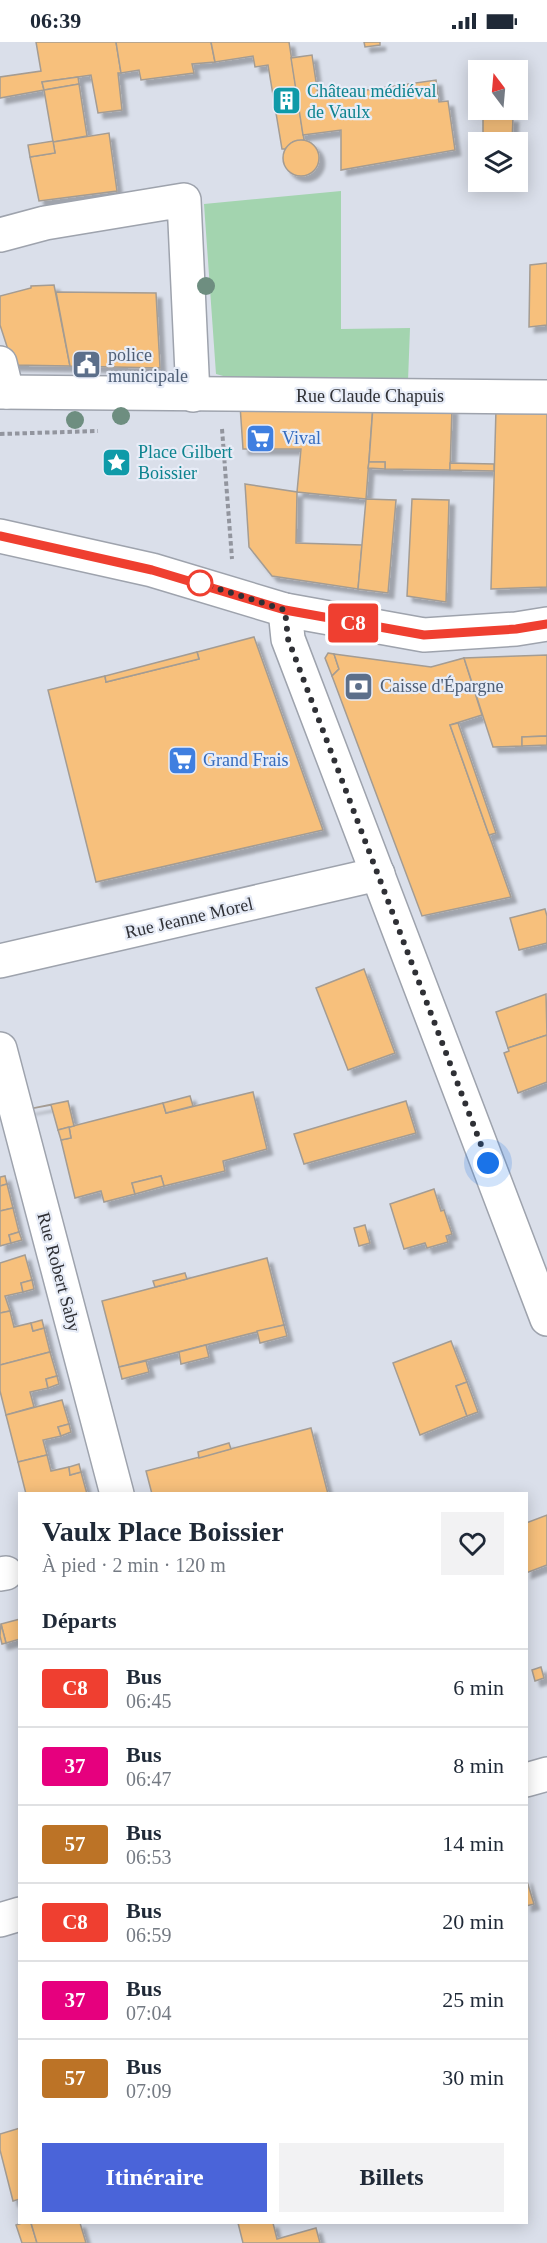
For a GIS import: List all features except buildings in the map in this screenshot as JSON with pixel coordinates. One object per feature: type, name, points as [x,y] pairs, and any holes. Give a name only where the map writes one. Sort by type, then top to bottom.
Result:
[{"type":"street","points":[[0,235],[45,223],[184,200],[206,395],[2,383]]},
{"type":"street","name":"Rue Claude Chapuis","points":[[206,395],[547,397]]},
{"type":"street","points":[[0,536],[152,570],[285,610],[424,635],[516,629],[547,624]]},
{"type":"street","points":[[285,610],[288,639],[547,1318]]},
{"type":"street","name":"Rue Jeanne Morel","points":[[0,961],[378,874]]},
{"type":"street","name":"Rue Robert Saby","points":[[0,1049],[116,1492]]},
{"type":"street","points":[[528,1779],[547,1774]]},
{"type":"street","points":[[0,1920],[18,1915]]},
{"type":"path","points":[[206,395],[233,569]]},
{"type":"green space","points":[[341,191],[341,329],[410,328],[408,381],[245,382],[216,374],[204,204]]},
{"type":"bus line","name":"C8","points":[[0,536],[152,570],[285,610],[424,635],[516,629],[547,624]]},
{"type":"place","name":"Château médiéval de Vaulx","points":[[286,101]]},
{"type":"place","name":"police municipale","points":[[87,365]]},
{"type":"place","name":"Vival","points":[[261,438]]},
{"type":"place","name":"Place Gilbert Boissier","points":[[117,462]]},
{"type":"place","name":"Caisse d'Épargne","points":[[359,686]]},
{"type":"place","name":"Grand Frais","points":[[182,760]]},
{"type":"route","points":[[200,583],[285,610],[288,639],[488,1163]]}]
